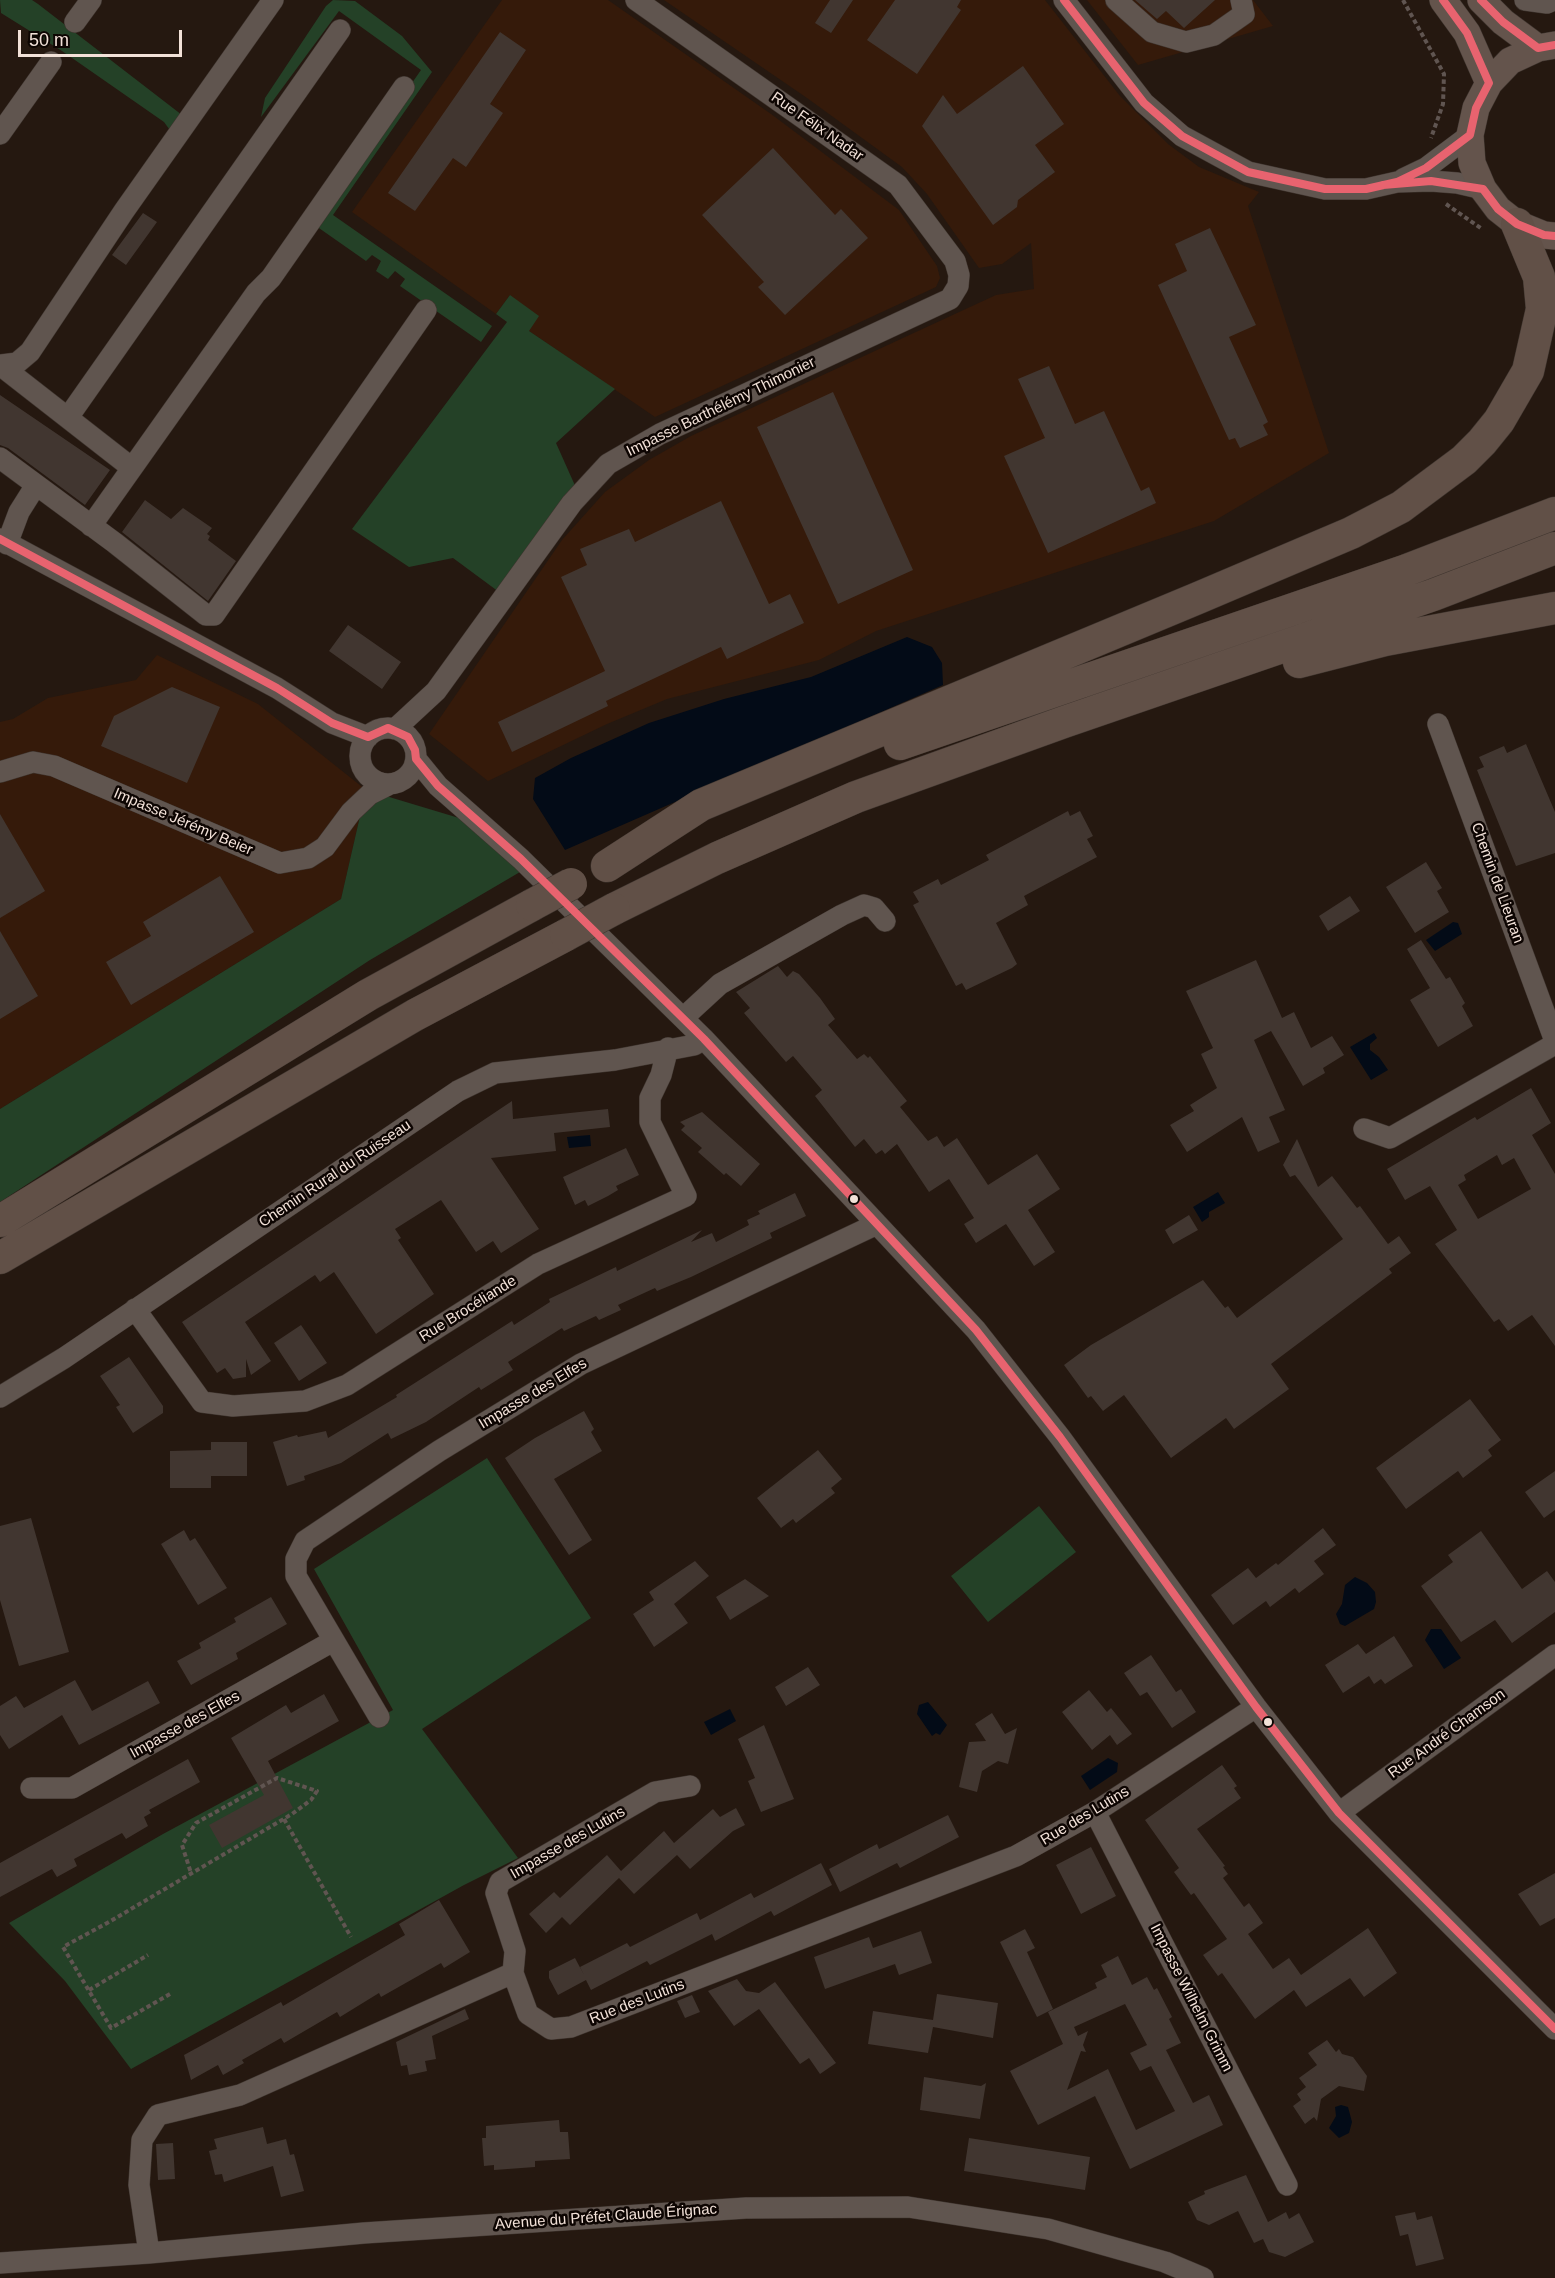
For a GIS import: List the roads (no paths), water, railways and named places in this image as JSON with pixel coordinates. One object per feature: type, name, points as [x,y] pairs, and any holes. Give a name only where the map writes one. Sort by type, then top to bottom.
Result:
[{"type":"highway","points":[[607,867],[702,805],[1351,533],[1401,507],[1464,460],[1482,442],[1499,421],[1528,370],[1542,309],[1539,277],[1517,224]]},
{"type":"highway","points":[[0,1221],[368,995],[532,904],[607,867],[820,774],[917,738],[1396,574],[1555,513]]},
{"type":"highway","points":[[0,1258],[415,1015],[614,909],[796,822],[929,770],[1433,595],[1555,548]]},
{"type":"highway","points":[[1105,708],[1179,695],[1385,640],[1555,608]]},
{"type":"main road","points":[[1443,0],[1467,33],[1489,83]]},
{"type":"main road","points":[[1481,0],[1503,22],[1546,46]]},
{"type":"main road","points":[[1546,46],[1510,61],[1489,83],[1476,108],[1470,135],[1472,163],[1483,189],[1498,208],[1517,224],[1544,235],[1555,236]]},
{"type":"street","points":[[75,22],[91,0]]},
{"type":"street","points":[[0,365],[17,363],[30,352],[124,211],[273,0]]},
{"type":"street","name":"Rue Félix Nadar","points":[[636,0],[898,185],[954,261],[959,275],[958,286]]},
{"type":"street","points":[[1064,0],[1144,102],[1182,136],[1248,172],[1325,189],[1366,189],[1397,182],[1426,168],[1470,135]]},
{"type":"street","points":[[1116,0],[1152,32],[1186,42],[1214,35],[1244,14],[1241,0]]},
{"type":"street","points":[[1525,0],[1547,3],[1554,0]]},
{"type":"street","points":[[69,417],[340,30]]},
{"type":"street","points":[[0,134],[51,62]]},
{"type":"street","points":[[91,526],[256,293],[271,278],[404,87]]},
{"type":"street","points":[[1397,182],[1457,183],[1483,189]]},
{"type":"street","name":"Impasse Barthélémy Thimonier","points":[[395,729],[436,691],[572,503],[608,464],[660,434],[950,299],[958,286]]},
{"type":"street","points":[[0,458],[206,615],[214,615],[426,310]]},
{"type":"street","points":[[0,365],[132,468]]},
{"type":"street","points":[[36,484],[3,541],[277,688],[333,723],[368,736]]},
{"type":"street","name":"Impasse Barthélémy Thimonier","points":[[415,754],[436,691]]},
{"type":"street","points":[[333,723],[371,779],[433,791],[474,817]]},
{"type":"street","name":"Chemin de Lieuran","points":[[1438,724],[1555,1043]]},
{"type":"street","points":[[362,766],[363,743],[368,736],[381,729],[395,729],[408,737],[415,754],[438,786],[522,860],[704,1039],[976,1330],[1039,1410],[1256,1707],[1339,1813],[1555,2029]]},
{"type":"street","points":[[394,783],[410,773],[415,754]]},
{"type":"street","name":"Impasse Jérémy Beier","points":[[0,772],[33,762],[54,766],[280,863],[308,858],[325,847],[351,813],[370,794],[394,783]]},
{"type":"street","name":"Impasse Jérémy Beier","points":[[351,813],[362,766]]},
{"type":"street","points":[[683,1018],[720,984],[842,915],[864,905],[874,908],[885,921]]},
{"type":"street","name":"Chemin Rural du Ruisseau","points":[[0,1397],[135,1309],[458,1091],[495,1073],[615,1060],[668,1048],[694,1045],[704,1039]]},
{"type":"street","points":[[1364,1130],[1390,1138],[1555,1043]]},
{"type":"street","name":"Rue Brocéliande","points":[[135,1309],[202,1402],[233,1406],[305,1401],[347,1385],[538,1264],[686,1196],[650,1122],[650,1098],[661,1075],[668,1048]]},
{"type":"street","name":"Impasse des Elfes","points":[[379,1717],[296,1576],[296,1559],[305,1541],[439,1451],[581,1364],[876,1224]]},
{"type":"street","name":"Impasse des Elfes","points":[[31,1788],[72,1788],[333,1641]]},
{"type":"street","name":"Rue André Chamson","points":[[1339,1813],[1555,1655]]},
{"type":"street","name":"Rue des Lutins","points":[[513,1973],[528,2014],[551,2029],[571,2027],[1016,1856],[1095,1812],[1256,1707]]},
{"type":"street","name":"Impasse des Lutins","points":[[513,1973],[515,1951],[496,1893],[500,1882],[655,1792],[690,1786]]},
{"type":"street","name":"Impasse Wilhelm Grimm","points":[[1095,1812],[1287,2185]]},
{"type":"street","points":[[149,2253],[139,2185],[142,2140],[158,2115],[240,2095],[513,1973]]},
{"type":"street","name":"Avenue du Préfet Claude Érignac","points":[[0,2263],[149,2253],[364,2233],[746,2208],[908,2207],[1048,2229],[1165,2262],[1203,2278]]}]
